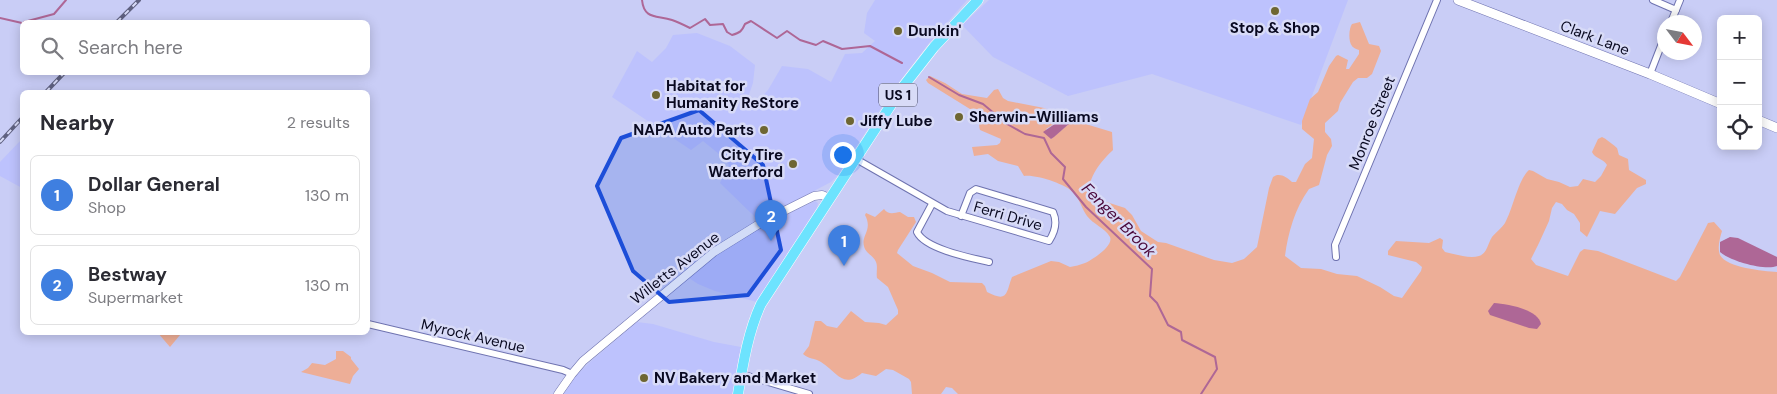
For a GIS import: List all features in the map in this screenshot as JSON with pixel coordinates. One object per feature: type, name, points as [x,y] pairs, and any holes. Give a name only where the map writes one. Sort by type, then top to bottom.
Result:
[{"type":"main road","name":"US 1","points":[[738,394],[755,318],[761,304],[912,74],[934,47],[978,0]]},
{"type":"main road","name":"Clark Lane","points":[[1458,0],[1650,74],[1717,102]]},
{"type":"main road","points":[[1762,122],[1777,128]]},
{"type":"street","name":"Monroe Street","points":[[1336,257],[1335,245],[1437,0]]},
{"type":"street","points":[[1652,0],[1676,10]]},
{"type":"street","points":[[1674,15],[1680,0]]},
{"type":"street","points":[[1650,74],[1657,56]]},
{"type":"street","name":"Ferri Drive","points":[[856,159],[932,204],[961,216],[1049,241],[1054,234],[1056,220],[1053,212],[976,189],[970,193],[961,216]]},
{"type":"street","name":"Willetts Avenue","points":[[558,394],[584,361],[714,252],[756,226],[814,196],[822,195],[829,198]]},
{"type":"street","points":[[932,204],[917,232],[920,238],[939,247],[989,262]]},
{"type":"street","name":"Myrock Avenue","points":[[370,324],[563,370],[572,374]]},
{"type":"street","points":[[741,374],[809,394]]},
{"type":"highlighted area","points":[[699,110],[763,165],[781,250],[748,295],[669,302],[633,271],[597,186],[621,138]]},
{"type":"shaded area","points":[[875,0],[967,0],[929,43],[893,90],[837,176],[831,182],[757,221],[720,183],[729,165],[719,154],[703,141],[691,150],[612,97],[637,51],[652,62],[666,48],[673,35],[697,33],[730,46],[755,65],[753,83],[746,103],[755,110],[758,101],[768,90],[782,66],[808,69],[831,82],[845,54],[862,53],[875,41],[864,33],[867,13]]},
{"type":"shaded area","points":[[989,0],[1348,0],[1301,125],[1152,74],[1068,96],[993,57],[962,25]]},
{"type":"shaded area","points":[[1360,22],[1369,44],[1379,46],[1381,51],[1372,74],[1367,78],[1358,78],[1353,82],[1340,103],[1338,111],[1325,123],[1325,132],[1331,139],[1332,146],[1327,155],[1319,185],[1309,189],[1296,212],[1285,256],[1301,268],[1321,269],[1337,274],[1357,276],[1394,296],[1402,298],[1422,267],[1416,262],[1388,255],[1388,251],[1396,241],[1429,243],[1440,238],[1443,240],[1442,248],[1445,252],[1471,257],[1482,255],[1486,251],[1492,237],[1505,223],[1519,187],[1529,170],[1570,187],[1578,186],[1583,179],[1595,182],[1607,165],[1592,152],[1598,139],[1602,137],[1617,148],[1619,155],[1628,159],[1629,170],[1646,180],[1646,184],[1637,188],[1615,214],[1600,211],[1587,237],[1580,231],[1580,223],[1574,214],[1562,204],[1556,202],[1531,259],[1536,265],[1568,276],[1580,252],[1584,249],[1598,251],[1676,281],[1680,277],[1708,223],[1714,222],[1722,231],[1719,249],[1720,255],[1724,259],[1737,266],[1777,272],[1777,394],[958,394],[952,388],[946,387],[941,394],[912,394],[909,379],[893,370],[886,369],[876,376],[862,373],[850,380],[841,378],[821,362],[803,354],[809,346],[815,321],[821,321],[827,326],[837,328],[851,311],[865,322],[886,325],[898,314],[888,287],[877,278],[875,260],[865,248],[864,239],[868,225],[866,213],[875,217],[884,209],[889,213],[900,212],[908,217],[914,217],[916,222],[897,253],[913,266],[950,282],[982,283],[987,292],[999,297],[1007,292],[1012,277],[1051,261],[1070,267],[1083,264],[1097,256],[1109,244],[1110,237],[1108,234],[1087,216],[1076,196],[1070,190],[1058,183],[1043,178],[1024,176],[1018,166],[998,161],[988,154],[974,156],[972,147],[997,145],[1001,139],[980,130],[978,114],[928,83],[926,80],[930,76],[962,94],[987,98],[994,90],[998,89],[1003,98],[1008,101],[1044,108],[1079,122],[1112,132],[1113,150],[1095,171],[1090,184],[1089,191],[1091,197],[1125,208],[1132,215],[1141,231],[1158,242],[1214,260],[1232,263],[1244,259],[1257,247],[1273,177],[1280,175],[1292,182],[1296,182],[1305,164],[1312,158],[1314,139],[1302,129],[1302,121],[1310,99],[1318,92],[1329,66],[1336,56],[1338,55],[1348,60],[1346,69],[1349,69],[1359,54],[1359,50],[1352,46],[1350,41],[1352,24]],"holes":[[[1062,119],[1070,123],[1051,139],[1046,129]]]},
{"type":"shaded area","points":[[1065,118],[1070,123],[1051,139],[1043,132],[1062,119]]},
{"type":"shaded area","points":[[20,141],[20,187],[0,176],[0,162]]},
{"type":"shaded area","points":[[815,201],[818,203],[817,208],[757,302],[715,291],[689,278],[719,253],[767,224]]},
{"type":"shaded area","points":[[1730,237],[1738,238],[1777,257],[1777,266],[1764,267],[1739,262],[1720,252],[1720,242]]},
{"type":"shaded area","points":[[1494,303],[1514,306],[1528,311],[1539,319],[1541,324],[1537,329],[1529,328],[1490,315],[1488,311]]},
{"type":"shaded area","points":[[637,322],[653,324],[714,342],[741,347],[733,394],[564,394],[576,376],[589,363]]},
{"type":"shaded area","points":[[160,335],[180,335],[170,347]]},
{"type":"shaded area","points":[[336,351],[343,351],[351,357],[359,369],[353,376],[350,384],[301,372],[312,363],[325,365],[336,359]]},
{"type":"waterway","name":"Fenger Brook","points":[[32,20],[54,14],[66,0]]},
{"type":"waterway","name":"Fenger Brook","points":[[642,0],[645,11],[648,14],[672,20],[690,28],[705,19],[710,25],[723,24],[727,32],[732,35],[740,31],[745,24],[751,21],[777,38],[787,31],[800,40],[816,45],[823,41],[842,49],[870,46],[902,63]]},
{"type":"waterway","name":"Fenger Brook","points":[[0,18],[20,23]]},
{"type":"waterway","name":"Fenger Brook","points":[[929,77],[959,95],[983,104],[1007,124],[1025,134],[1044,138],[1051,153],[1065,167],[1063,179],[1086,207],[1152,269],[1150,296],[1157,303],[1168,325],[1181,332],[1182,340],[1215,357],[1217,369],[1201,394]]},
{"type":"railway","points":[[119,20],[139,0]]},
{"type":"railway","points":[[48,90],[62,75]]},
{"type":"railway","points":[[0,142],[20,120]]},
{"type":"place","name":"Stop & Shop","points":[[1275,11]]},
{"type":"place","name":"Dunkin'","points":[[898,31]]},
{"type":"place","name":"Habitat for Humanity ReStore","points":[[656,95]]},
{"type":"place","name":"Sherwin-Williams","points":[[959,117]]},
{"type":"place","name":"Jiffy Lube","points":[[850,121]]},
{"type":"place","name":"NAPA Auto Parts","points":[[764,130]]},
{"type":"place","name":"City Tire Waterford","points":[[793,164]]},
{"type":"place","name":"Bestway","points":[[771,241]]},
{"type":"place","name":"Dollar General","points":[[844,266]]},
{"type":"place","name":"NV Bakery and Market","points":[[644,378]]}]
